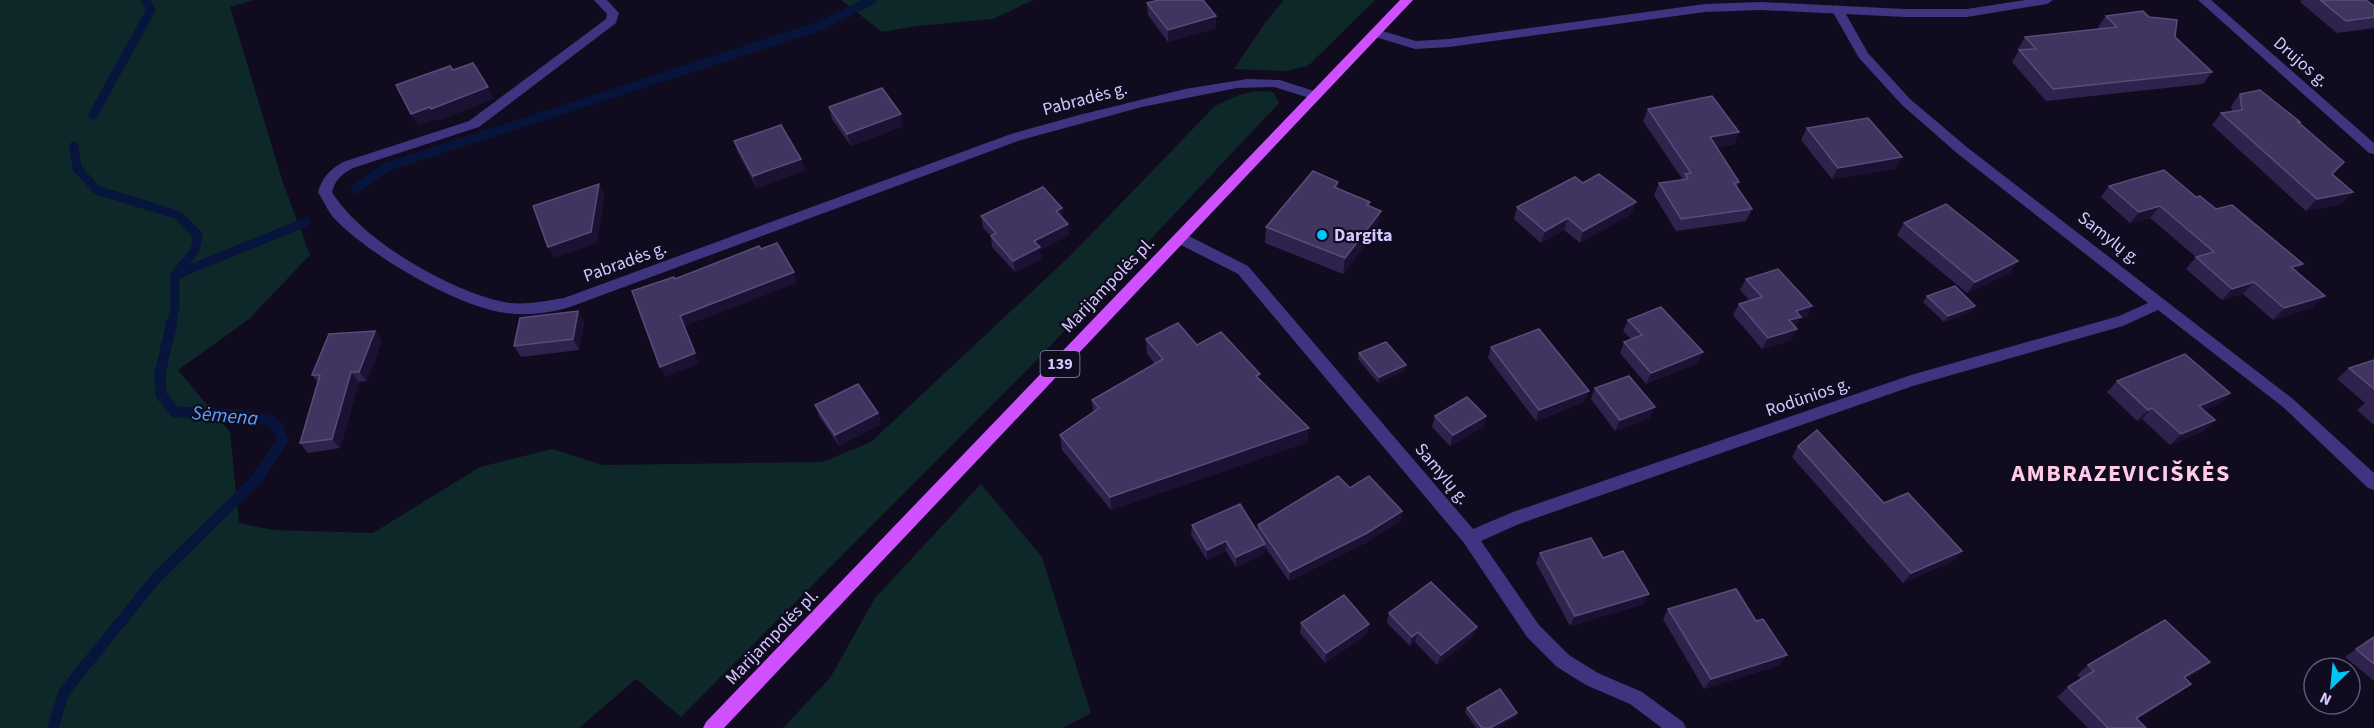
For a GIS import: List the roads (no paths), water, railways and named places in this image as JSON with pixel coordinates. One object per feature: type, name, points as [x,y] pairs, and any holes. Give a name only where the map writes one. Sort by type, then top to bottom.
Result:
[{"type":"main road","name":"Marijampolės pl.","points":[[712,728],[1407,0]]},
{"type":"street","name":"Pabradės g.","points":[[600,0],[613,13],[612,20],[474,124],[348,165],[336,171],[327,180],[325,192],[337,212],[372,242],[430,280],[463,296],[506,308],[533,308],[565,303],[1016,137],[1091,114],[1237,83],[1268,82],[1287,85],[1316,96]]},
{"type":"street","points":[[1376,33],[1415,45],[1449,43],[1705,8],[1761,6],[1905,13],[1967,13],[2047,0]]},
{"type":"street","name":"Drujos g.","points":[[2204,0],[2374,150]]},
{"type":"street","name":"Samylų g.","points":[[1837,9],[1863,55],[1906,102],[1963,151],[2162,303],[2288,403],[2374,483]]},
{"type":"street","name":"Samylų g.","points":[[1180,238],[1243,270],[1470,538],[1533,632],[1563,661],[1592,679],[1636,698],[1677,728]]},
{"type":"street","name":"Rodūnios g.","points":[[1470,538],[1513,519],[1911,381],[2122,320],[2162,303]]},
{"type":"waterway","name":"Sėmena","points":[[93,115],[151,10],[145,0]]},
{"type":"waterway","points":[[356,189],[386,167],[820,26],[872,0]]},
{"type":"waterway","name":"Sėmena","points":[[74,146],[77,168],[97,190],[178,215],[198,235],[195,250],[175,275],[175,308],[171,324]]},
{"type":"waterway","points":[[178,274],[306,222]]},
{"type":"waterway","name":"Sėmena","points":[[53,728],[64,692],[156,578],[257,479],[283,440],[278,427],[270,421],[245,415],[175,412],[161,395],[160,373],[172,322]]},
{"type":"place","name":"Dargita","points":[[1322,235]]},
{"type":"district","name":"AMBRAZEVICIŠKĖS","points":[[2121,473]]}]
